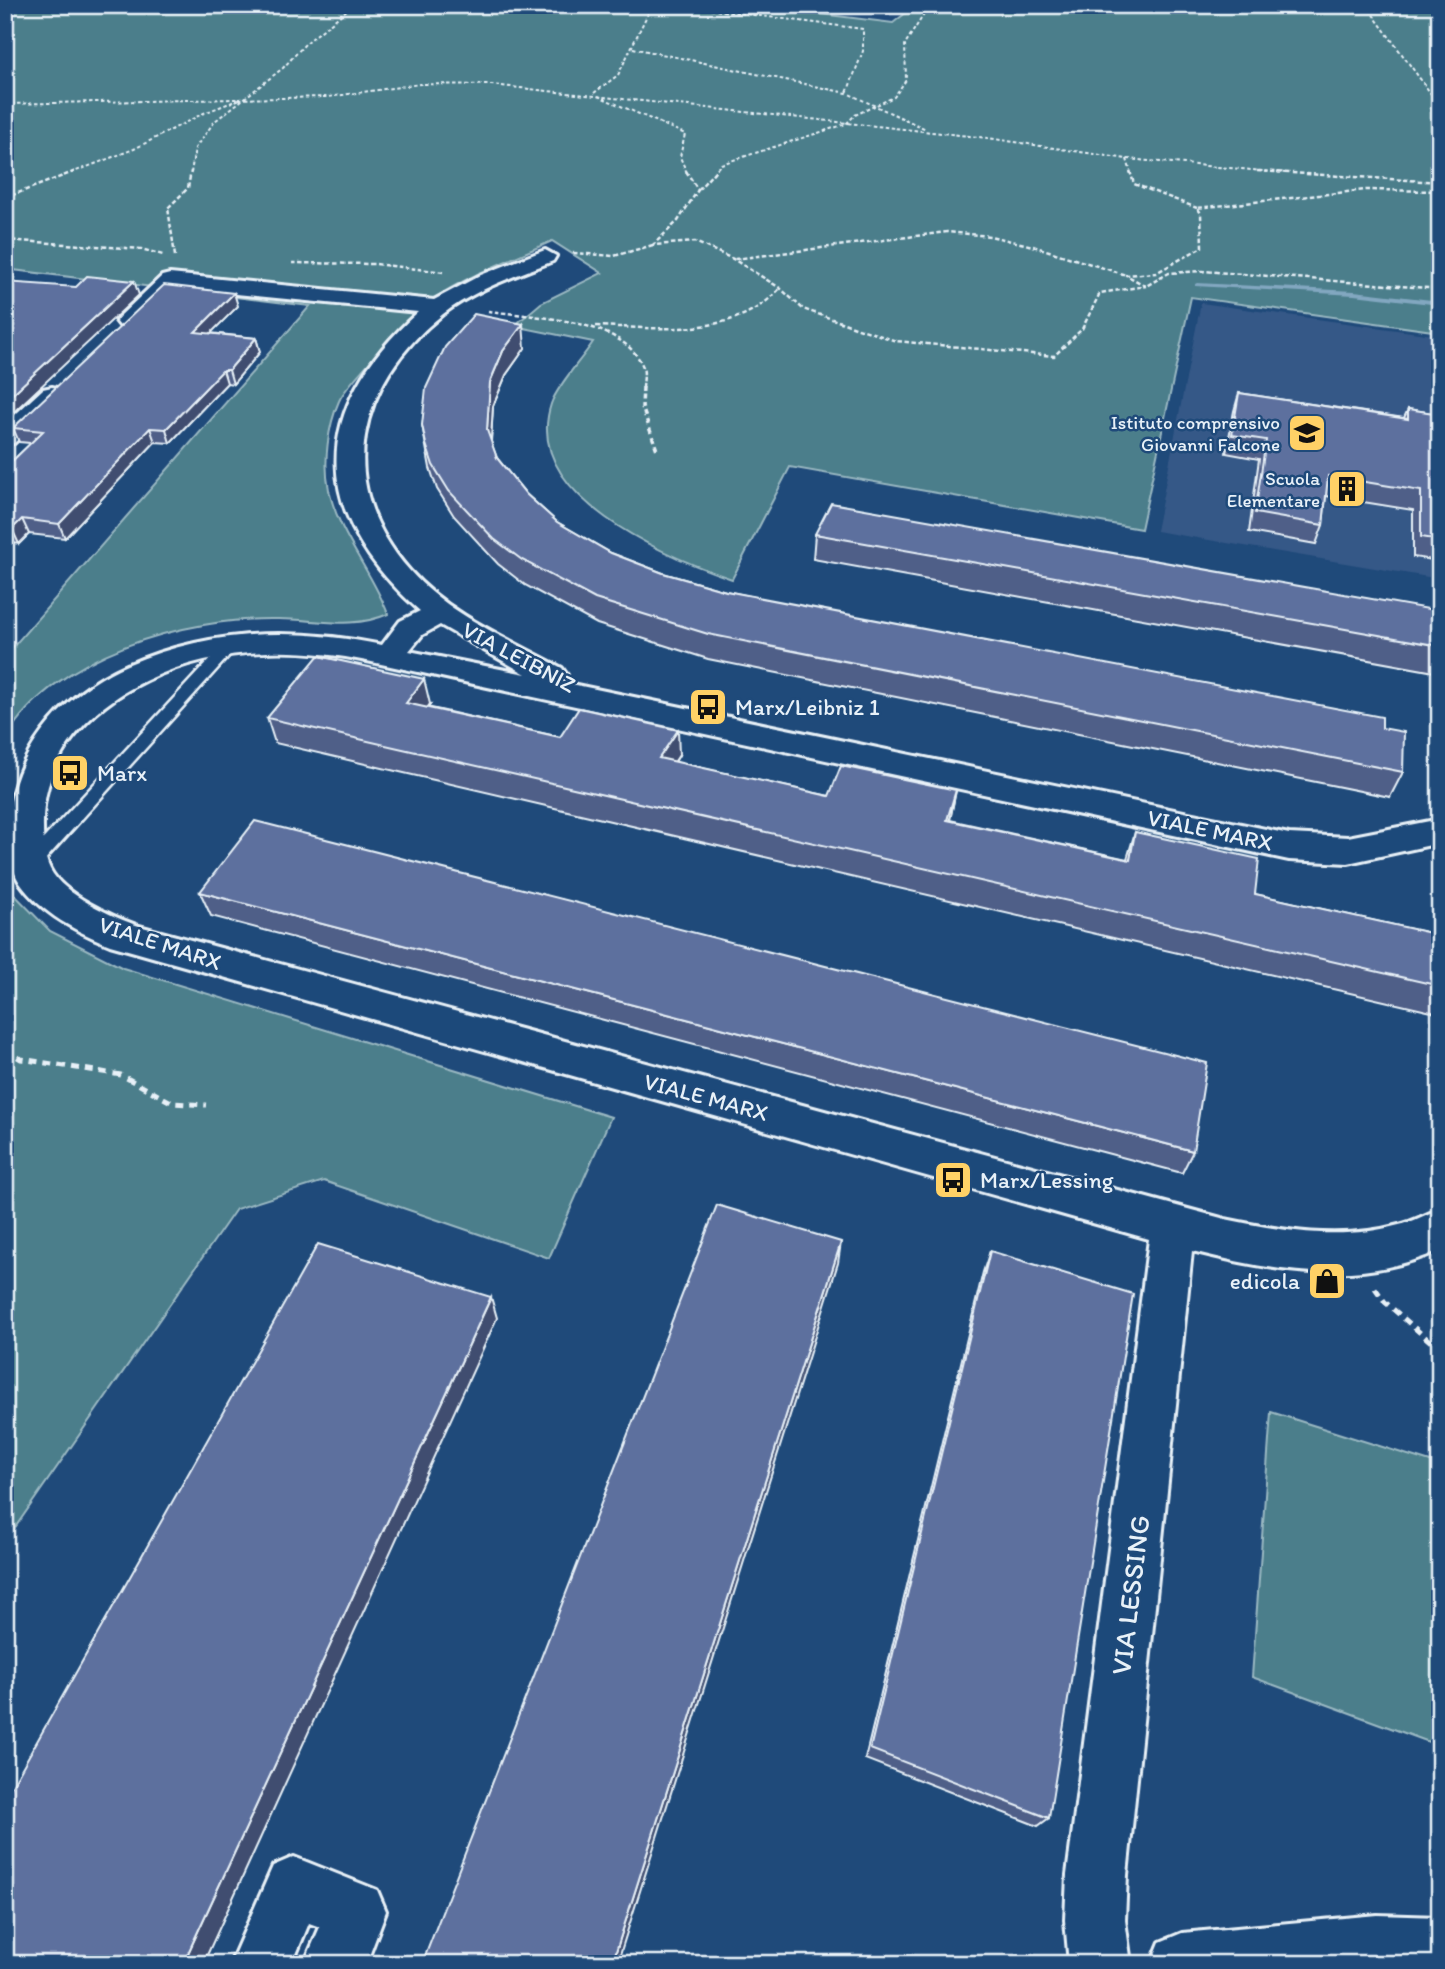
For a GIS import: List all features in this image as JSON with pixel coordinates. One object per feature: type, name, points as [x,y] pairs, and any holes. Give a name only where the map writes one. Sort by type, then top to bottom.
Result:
[{"type":"street","name":"VIA LEIBNIZ","points":[[545,256],[485,282],[438,307],[404,337],[372,377],[354,412],[347,459],[353,500],[373,543],[405,582],[440,613],[506,652],[600,700]]},
{"type":"street","points":[[112,336],[173,270],[438,307]]},
{"type":"street","points":[[5,438],[73,373]]},
{"type":"street","name":"VIA LEIBNIZ","points":[[389,656],[411,628],[440,613]]},
{"type":"street","name":"VIALE MARX","points":[[1440,831],[1348,850],[1289,847],[389,656],[295,642],[230,646],[165,662],[135,673],[83,702],[50,731],[20,771],[10,802],[9,825],[12,839],[28,867],[48,891],[77,914],[127,936],[1172,1226],[1275,1248],[1350,1254],[1403,1247],[1440,1229]]},
{"type":"street","name":"VIA LESSING","points":[[1100,1964],[1095,1920],[1097,1875],[1172,1226]]},
{"type":"street","points":[[261,1964],[294,1887],[356,1911],[335,1964]]},
{"type":"street","points":[[1182,1964],[1377,1945],[1440,1947]]},
{"type":"lane","points":[[28,867],[230,646]]},
{"type":"path","points":[[173,270],[167,208],[188,188],[195,148],[215,121],[283,68],[306,43],[353,5]]},
{"type":"path","points":[[593,94],[618,75],[652,5]]},
{"type":"path","points":[[675,5],[863,29],[863,51],[847,93]]},
{"type":"path","points":[[653,245],[678,221],[698,190],[721,164],[846,124],[855,115],[894,97],[906,80],[905,44],[930,5]]},
{"type":"path","points":[[1366,5],[1440,106]]},
{"type":"path","points":[[633,48],[847,93],[930,131]]},
{"type":"path","points":[[5,104],[125,104],[328,97],[420,84],[461,83],[593,94],[846,124],[930,131],[1127,159],[1256,172],[1440,182]]},
{"type":"path","points":[[593,94],[685,134],[678,148],[679,161],[698,190]]},
{"type":"path","points":[[5,198],[134,149],[204,113],[244,98]]},
{"type":"path","points":[[1127,159],[1133,184],[1197,208],[1366,190],[1440,191]]},
{"type":"path","points":[[1126,275],[1156,272],[1202,247],[1201,213],[1197,208]]},
{"type":"path","points":[[733,259],[947,232],[990,236],[1033,246],[1126,275],[1146,286]]},
{"type":"path","points":[[5,240],[141,249],[173,270]]},
{"type":"path","points":[[545,256],[561,250],[592,258],[615,257],[653,245],[695,242],[733,259],[780,288],[803,309],[896,341],[1054,356],[1076,340],[1090,320],[1100,293],[1146,286],[1169,273],[1203,271],[1440,289]]},
{"type":"path","points":[[173,270],[184,258]]},
{"type":"path","points":[[287,263],[375,264],[451,273],[485,282]]},
{"type":"path","points":[[438,307],[508,313],[593,326],[681,328],[718,323],[759,309],[780,288]]},
{"type":"path","points":[[593,326],[629,348],[644,368],[642,407],[657,450]]},
{"type":"path","points":[[5,1050],[21,1059],[121,1075],[173,1103],[206,1105]]},
{"type":"path","points":[[1350,1254],[1385,1302],[1440,1350]]},
{"type":"shaded area","name":"Istituto comprensivo Giovanni Falcone","points":[[1201,303],[1440,336],[1440,579],[1156,531]]},
{"type":"green space","points":[[5,5],[749,5],[893,23],[916,5],[1440,5],[1440,332],[1191,297],[1141,529],[790,467],[732,579],[672,555],[606,518],[578,494],[557,467],[547,437],[551,404],[564,381],[593,342],[514,326],[541,303],[602,273],[552,241],[476,275],[433,299],[382,348],[339,401],[328,444],[326,468],[329,490],[340,523],[388,614],[348,623],[242,620],[203,625],[125,646],[89,663],[55,684],[27,709],[5,739],[5,656],[310,306],[5,269]]},
{"type":"green space","points":[[5,885],[50,931],[123,968],[611,1117],[549,1258],[324,1181],[236,1209],[5,1542]]},
{"type":"green space","points":[[1271,1412],[1440,1465],[1440,1746],[1252,1677]]},
{"type":"building","points":[[87,276],[134,281],[5,401],[5,282],[76,287]]},
{"type":"building","points":[[164,285],[234,293],[195,332],[256,338],[229,370],[223,370],[166,429],[150,428],[59,524],[22,519],[12,529],[5,528],[5,468],[43,431],[13,428]]},
{"type":"building","points":[[474,314],[523,324],[503,351],[490,382],[487,430],[497,458],[526,494],[557,522],[611,553],[663,573],[726,591],[1382,717],[1382,728],[1404,732],[1403,772],[708,634],[595,599],[522,560],[494,539],[449,491],[433,465],[422,425],[426,388],[445,347]]},
{"type":"building","points":[[1239,393],[1408,419],[1408,409],[1440,414],[1440,540],[1421,537],[1421,491],[1328,476],[1323,525],[1255,513],[1266,440],[1232,435]]},
{"type":"building","points":[[831,503],[1440,611],[1440,646],[815,534]]},
{"type":"building","points":[[318,656],[424,679],[406,703],[560,737],[579,708],[678,730],[659,758],[829,796],[841,766],[956,790],[947,820],[1130,860],[1135,832],[1259,859],[1255,894],[1440,935],[1440,986],[267,718]]},
{"type":"building","points":[[255,821],[1207,1063],[1193,1151],[200,892]]},
{"type":"building","points":[[717,1205],[841,1242],[612,1964],[422,1964]]},
{"type":"building","points":[[318,1244],[491,1297],[183,1964],[5,1964],[5,1798]]},
{"type":"building","points":[[990,1251],[1133,1294],[1049,1818],[870,1749]]},
{"type":"waterway","points":[[1197,285],[1354,293],[1440,303]]},
{"type":"place","name":"Istituto comprensivo Giovanni Falcone","points":[[1307,433]]},
{"type":"place","name":"Scuola Elementare","points":[[1347,489]]},
{"type":"place","name":"Marx/Leibniz 1","points":[[708,707]]},
{"type":"place","name":"Marx","points":[[70,773]]},
{"type":"place","name":"Marx/Lessing","points":[[953,1180]]},
{"type":"place","name":"edicola","points":[[1327,1281]]}]
